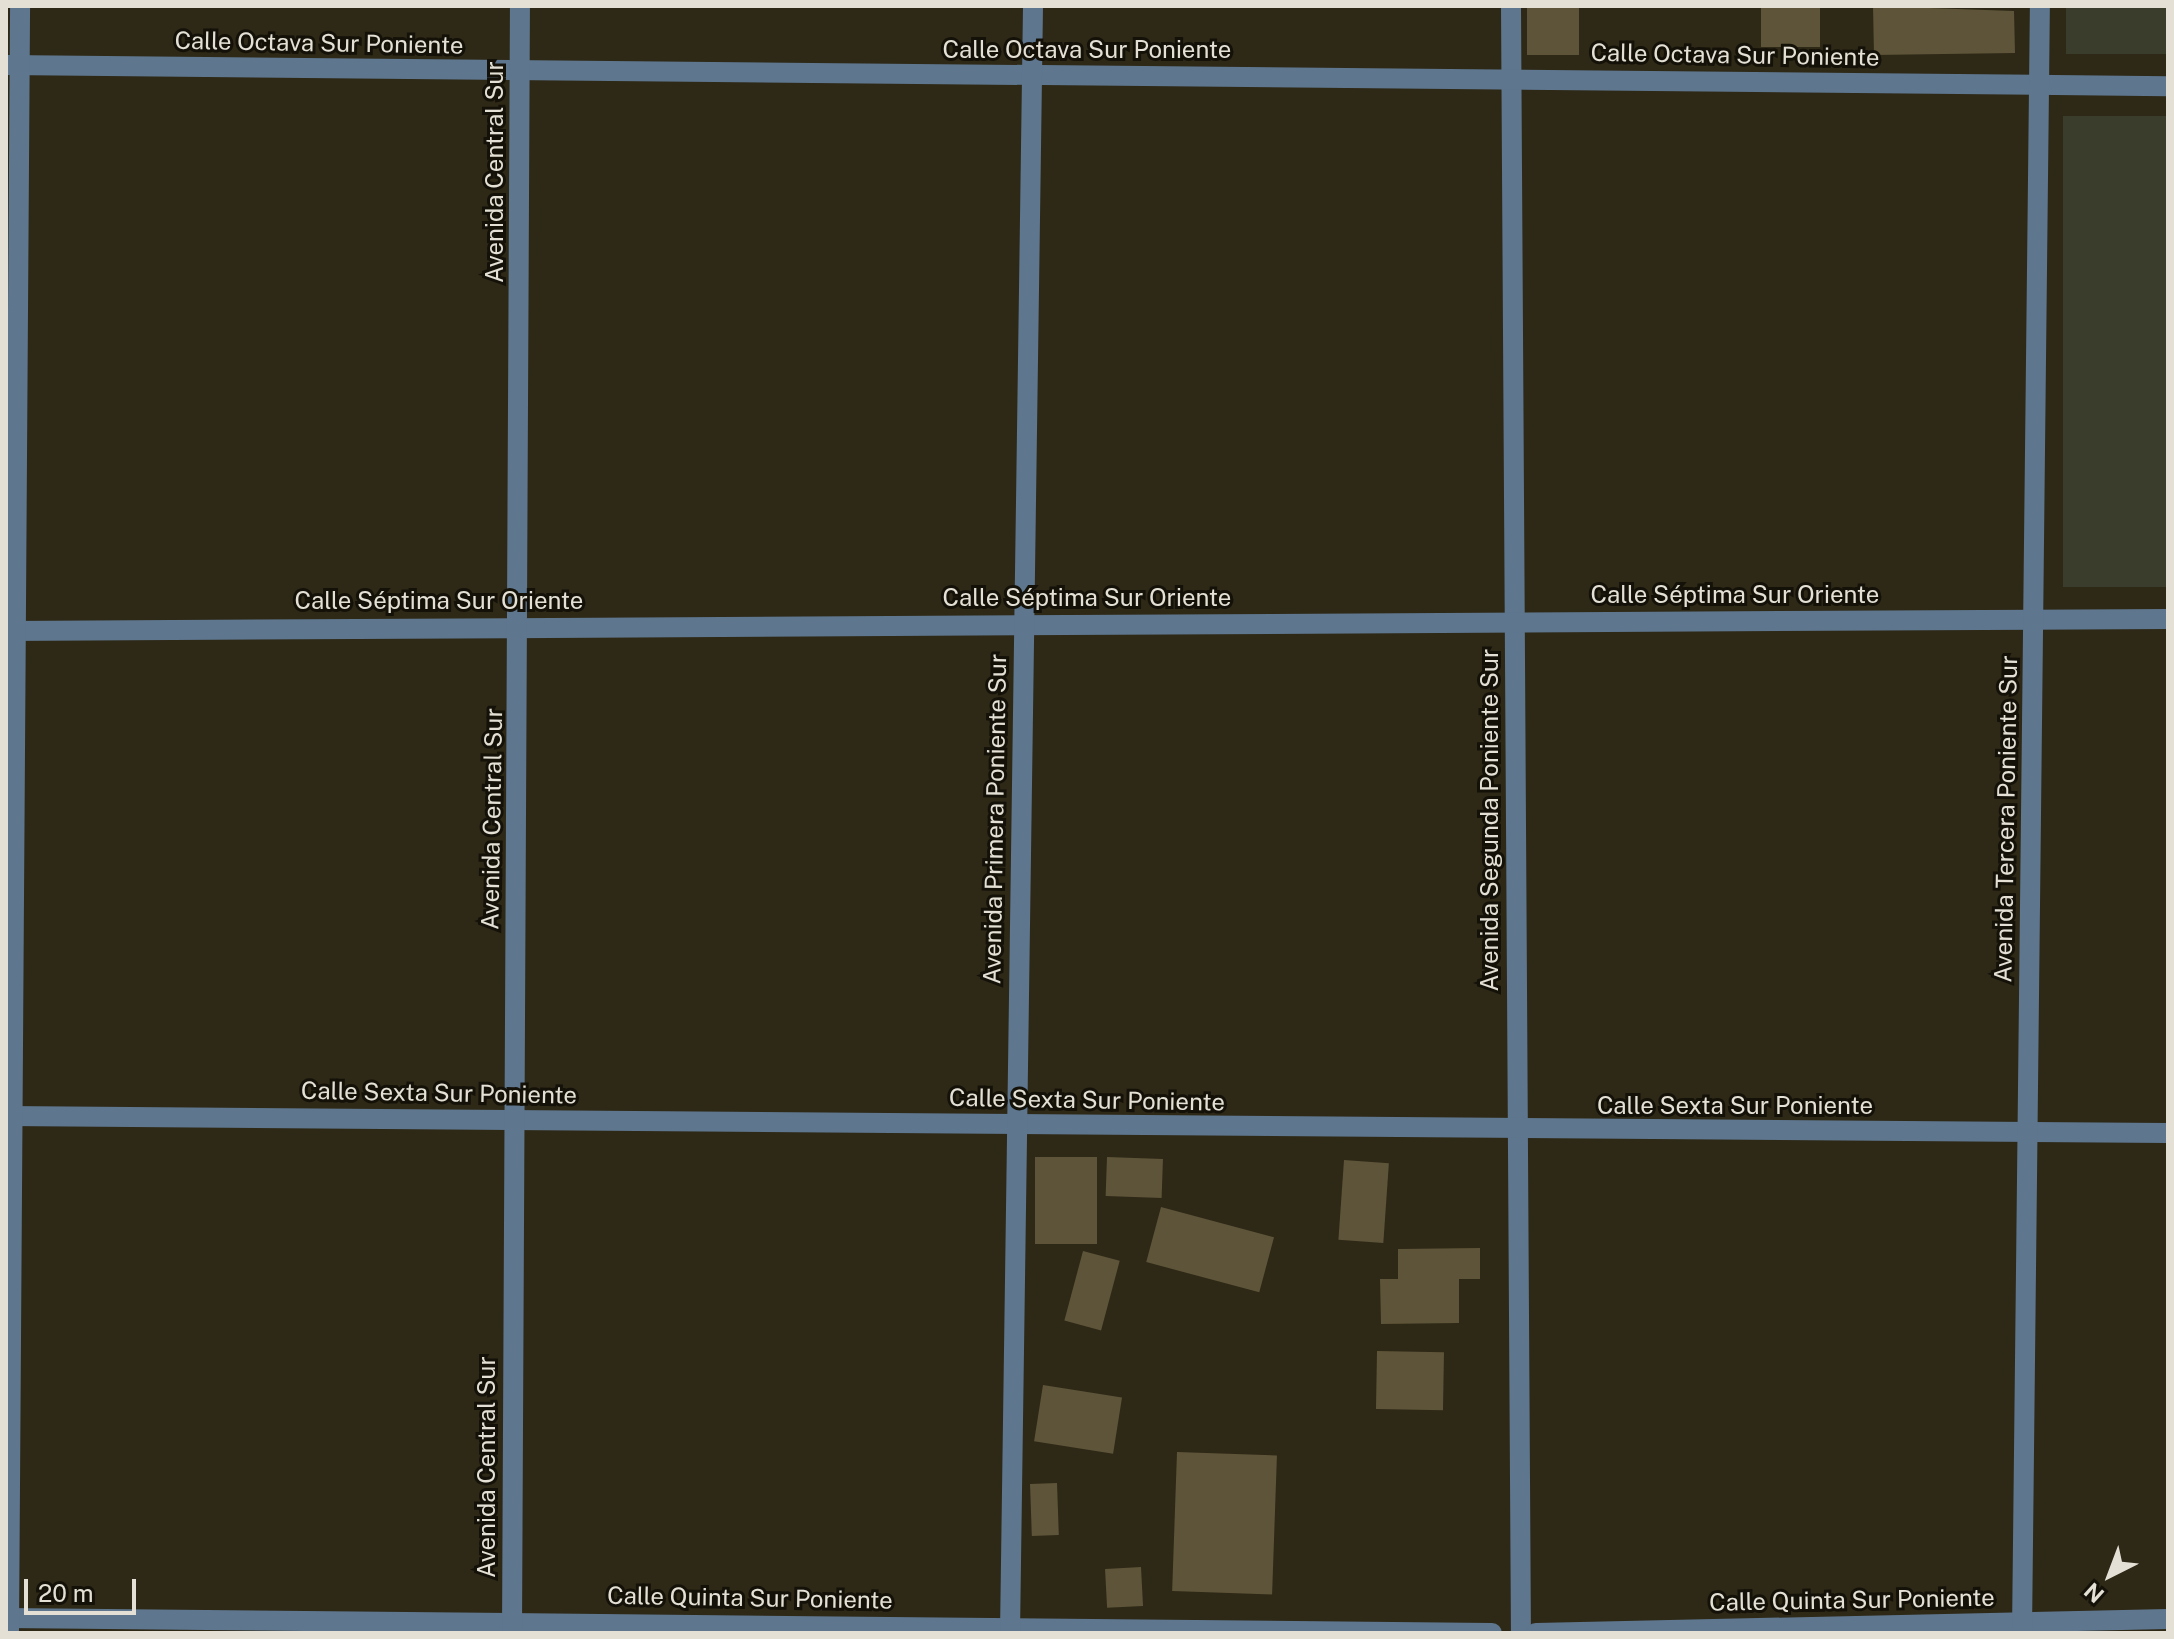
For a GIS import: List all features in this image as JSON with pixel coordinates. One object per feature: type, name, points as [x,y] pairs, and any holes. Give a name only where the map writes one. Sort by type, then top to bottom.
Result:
[{"type":"street","points":[[8,1623],[13,65],[20,6]]},
{"type":"street","name":"Avenida Central Sur","points":[[512,1627],[514,1120],[521,626],[520,6]]},
{"type":"street","name":"Avenida Primera Poniente Sur","points":[[1010,1630],[1033,6]]},
{"type":"street","name":"Avenida Segunda Poniente Sur","points":[[1511,6],[1521,1633]]},
{"type":"street","name":"Avenida Tercera Poniente Sur","points":[[2022,1628],[2040,6]]},
{"type":"street","name":"Calle Octava Sur Poniente","points":[[13,65],[2168,86]]},
{"type":"street","name":"Calle Séptima Sur Oriente","points":[[11,631],[2168,619]]},
{"type":"street","name":"Calle Sexta Sur Poniente","points":[[10,1116],[1518,1132],[2168,1133]]},
{"type":"street","name":"Calle Quinta Sur Poniente","points":[[1536,1633],[2022,1628],[2168,1619]]},
{"type":"street","name":"Calle Quinta Sur Poniente","points":[[8,1623],[1492,1633]]},
{"type":"green space","points":[[2066,6],[2168,6],[2168,54],[2066,54]]},
{"type":"green space","points":[[2063,116],[2168,116],[2168,587],[2063,587]]},
{"type":"building","points":[[1527,6],[1579,6],[1579,55],[1527,55]]},
{"type":"building","points":[[1761,6],[1820,6],[1820,47],[1761,47]]},
{"type":"building","points":[[1873,6],[2014,11],[2015,53],[1874,55]]},
{"type":"building","points":[[1035,1157],[1097,1157],[1097,1244],[1035,1244]]},
{"type":"building","points":[[1107,1157],[1163,1159],[1162,1198],[1106,1196]]},
{"type":"building","points":[[1344,1160],[1389,1163],[1383,1243],[1338,1240]]},
{"type":"building","points":[[1161,1207],[1274,1237],[1259,1292],[1146,1262]]},
{"type":"building","points":[[1480,1248],[1480,1279],[1459,1279],[1459,1323],[1381,1324],[1380,1279],[1398,1279],[1398,1249]]},
{"type":"building","points":[[1083,1251],[1120,1261],[1101,1330],[1064,1321]]},
{"type":"building","points":[[1377,1351],[1444,1352],[1443,1410],[1376,1409]]},
{"type":"building","points":[[1043,1385],[1122,1398],[1113,1454],[1034,1441]]},
{"type":"building","points":[[1177,1452],[1277,1455],[1272,1594],[1172,1591]]},
{"type":"building","points":[[1057,1483],[1059,1535],[1032,1536],[1030,1484]]},
{"type":"building","points":[[1141,1567],[1143,1606],[1107,1608],[1105,1569]]}]
